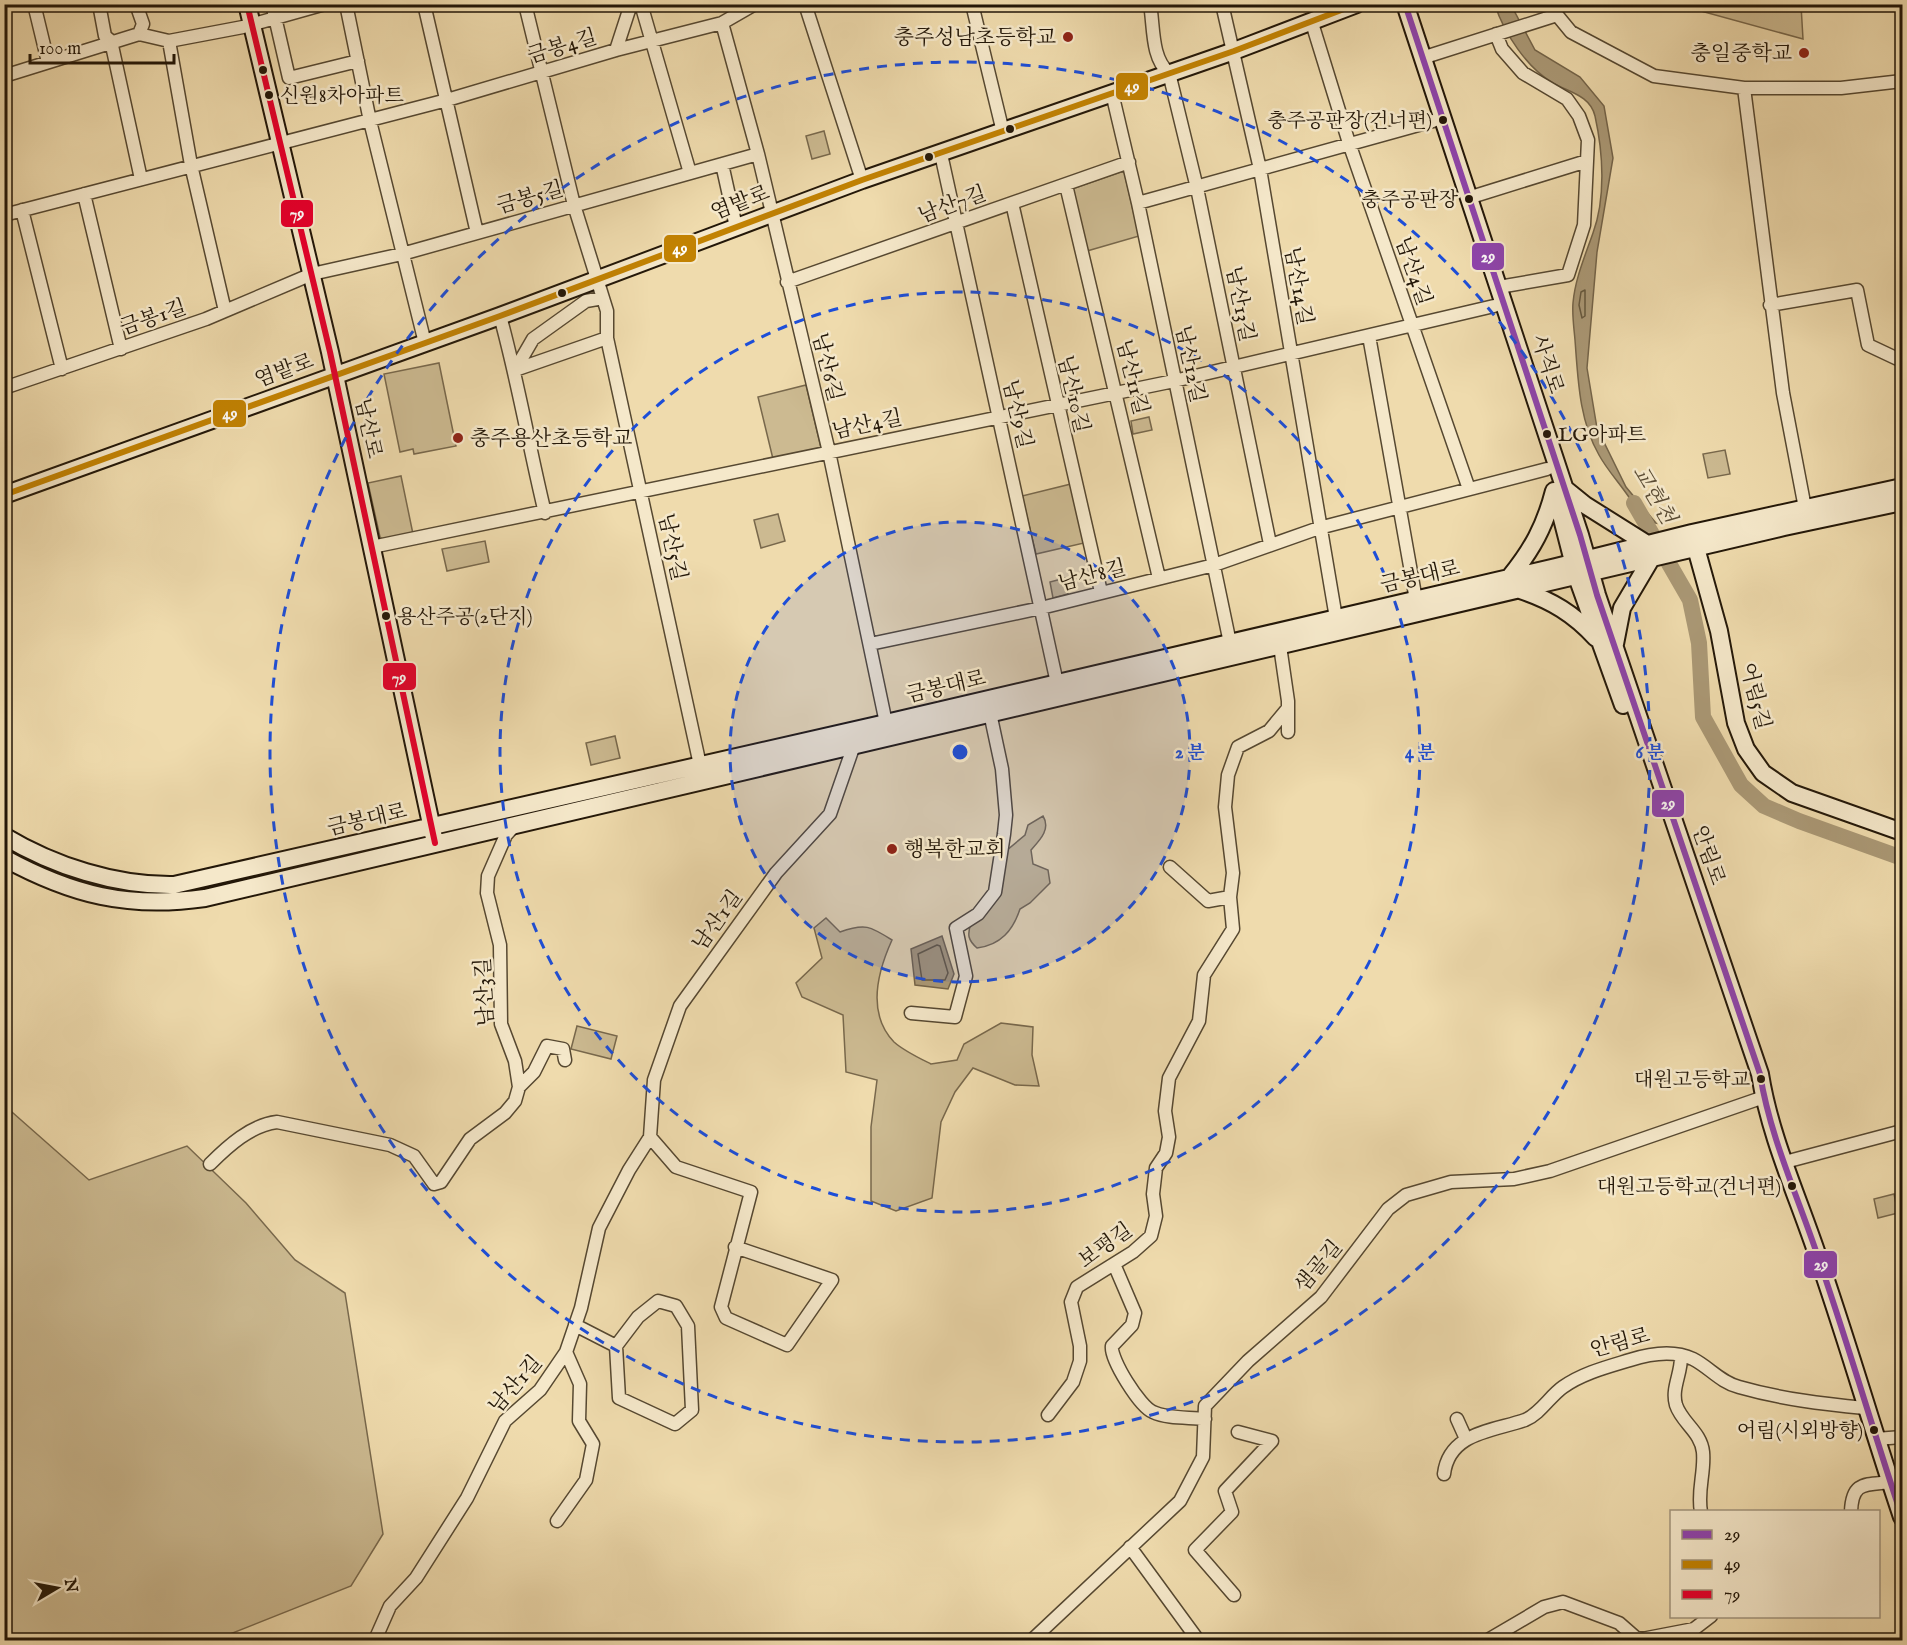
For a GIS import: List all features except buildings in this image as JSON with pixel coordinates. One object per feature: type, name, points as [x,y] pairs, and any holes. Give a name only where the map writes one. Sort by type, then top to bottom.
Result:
[{"type":"street","points":[[34,4],[48,62]]},
{"type":"street","points":[[99,4],[105,36],[111,41],[141,179]]},
{"type":"street","points":[[136,4],[143,24],[139,34]]},
{"type":"street","name":"남산로","points":[[247,4],[335,376],[433,835]]},
{"type":"street","points":[[272,4],[273,19],[289,78],[358,61]]},
{"type":"street","points":[[4,76],[139,34],[169,41],[251,25],[325,4]]},
{"type":"street","points":[[346,4],[370,121],[425,343]]},
{"type":"street","points":[[424,4],[477,233]]},
{"type":"street","name":"남산5길","points":[[525,4],[574,205],[607,310],[607,338],[700,765]]},
{"type":"street","points":[[616,50],[631,4]]},
{"type":"street","points":[[641,4],[690,173]]},
{"type":"street","name":"금봉4길","points":[[4,215],[191,165],[370,121],[616,50],[722,23],[755,4]]},
{"type":"street","points":[[805,4],[862,180]]},
{"type":"street","points":[[972,4],[1003,132]]},
{"type":"street","name":"남산13길","points":[[1150,4],[1156,51],[1161,67],[1169,73],[1197,188],[1270,544]]},
{"type":"street","name":"남산14길","points":[[1222,4],[1260,169],[1318,528],[1335,618]]},
{"type":"street","name":"염밭로","points":[[4,495],[501,316],[862,180],[1234,51],[1357,4]]},
{"type":"street","name":"사직로","points":[[1393,4],[1499,305],[1559,489],[1582,568]]},
{"type":"street","name":"사직로","points":[[1405,4],[1499,287],[1499,305],[1547,469],[1559,489]]},
{"type":"street","points":[[1422,58],[1496,34],[1556,10],[1571,32],[1654,76],[1744,88],[1841,88],[1902,81]]},
{"type":"street","name":"남산4길","points":[[1312,22],[1349,143],[1469,489]]},
{"type":"street","name":"남산6길","points":[[722,23],[759,154],[787,282],[829,452],[886,723]]},
{"type":"street","points":[[1496,34],[1502,49],[1523,73],[1566,99],[1579,116],[1588,140],[1584,225],[1568,275],[1499,287]]},
{"type":"street","points":[[169,41],[191,165],[225,311]]},
{"type":"street","points":[[1744,88],[1770,305],[1792,449],[1805,508]]},
{"type":"street","name":"남산12길","points":[[1112,93],[1138,203],[1230,643]]},
{"type":"street","points":[[1138,203],[1433,121]]},
{"type":"street","name":"금봉5길","points":[[312,274],[402,254],[759,154]]},
{"type":"street","name":"남산9길","points":[[941,154],[1056,683]]},
{"type":"street","points":[[1468,198],[1587,160]]},
{"type":"street","name":"남산7길","points":[[787,282],[1129,162]]},
{"type":"street","points":[[722,164],[736,227]]},
{"type":"street","name":"남산11길","points":[[1066,185],[1159,578]]},
{"type":"street","points":[[84,194],[121,349]]},
{"type":"street","name":"남산10길","points":[[1012,203],[1101,592]]},
{"type":"street","points":[[22,210],[62,369]]},
{"type":"street","name":"금봉1길","points":[[4,388],[225,311],[312,274]]},
{"type":"street","points":[[1770,305],[1857,290],[1868,345],[1902,361]]},
{"type":"street","points":[[515,370],[533,339],[586,301],[603,298]]},
{"type":"street","name":"남산4길","points":[[372,548],[1174,381],[1499,305]]},
{"type":"street","points":[[501,316],[515,370],[526,433],[545,513]]},
{"type":"street","points":[[1369,336],[1416,600]]},
{"type":"street","points":[[515,370],[607,338]]},
{"type":"street","points":[[1318,528],[1547,469]]},
{"type":"street","name":"금봉대로","points":[[4,836],[40,854],[102,877],[150,886],[174,885],[433,835],[516,824],[1280,646],[1514,584],[1649,552],[1805,508],[1902,488]]},
{"type":"street","points":[[1559,489],[1585,505],[1649,552],[1622,608],[1608,644],[1548,600],[1514,584],[1546,522],[1559,489]]},
{"type":"street","name":"금봉대로","points":[[1694,540],[1902,502]]},
{"type":"street","name":"남산8길","points":[[870,644],[1041,608],[1214,565],[1318,528]]},
{"type":"street","name":"어림5길","points":[[1694,540],[1719,631],[1736,723],[1746,749],[1763,773],[1792,793],[1902,832]]},
{"type":"street","name":"안림로","points":[[1582,568],[1751,1077],[1764,1097],[1832,1296],[1865,1408],[1902,1517]]},
{"type":"street","name":"금봉대로","points":[[4,858],[39,875],[103,897],[124,901],[172,903],[270,884],[433,835],[700,765],[1335,618],[1416,600],[1514,584]]},
{"type":"street","points":[[1280,646],[1288,708],[1288,732]]},
{"type":"street","name":"보평길","points":[[1048,1415],[1073,1382],[1080,1361],[1080,1346],[1071,1302],[1077,1287],[1114,1264],[1151,1236],[1156,1216],[1153,1194],[1156,1167],[1166,1152],[1169,1137],[1165,1111],[1169,1078],[1199,1021],[1204,975],[1233,929],[1230,897],[1233,873],[1225,807],[1228,775],[1238,747],[1269,731],[1288,708]]},
{"type":"street","points":[[911,1013],[955,1017],[966,976],[956,928],[978,914],[995,891],[1006,815],[1002,769],[990,713]]},
{"type":"street","name":"남산1길","points":[[375,1641],[390,1606],[416,1578],[468,1498],[505,1420],[540,1390],[566,1352],[599,1228],[629,1170],[650,1137],[654,1080],[680,1006],[776,873],[830,814],[854,745]]},
{"type":"street","name":"남산3길","points":[[516,824],[506,836],[488,876],[487,893],[500,945],[501,1024],[516,1061],[519,1087]]},
{"type":"street","points":[[1170,867],[1208,901],[1230,897]]},
{"type":"street","points":[[210,1164],[247,1133],[266,1123],[277,1122],[390,1145],[414,1156],[434,1184],[441,1182],[470,1139],[505,1113],[514,1101],[519,1087],[534,1072],[547,1046],[563,1050],[565,1060]]},
{"type":"street","name":"샘골길","points":[[1032,1641],[1180,1501],[1203,1456],[1205,1406],[1248,1361],[1321,1297],[1388,1209],[1406,1195],[1451,1182],[1514,1179],[1550,1171],[1764,1097]]},
{"type":"street","points":[[1785,1162],[1902,1131]]},
{"type":"street","points":[[650,1137],[676,1167],[751,1192],[735,1247],[721,1307],[726,1318],[787,1345],[832,1280],[735,1247]]},
{"type":"street","points":[[1114,1264],[1135,1313],[1132,1325],[1112,1346],[1112,1354],[1121,1371],[1136,1394],[1153,1412],[1205,1419]]},
{"type":"street","points":[[658,1301],[676,1306],[688,1326],[692,1410],[675,1424],[619,1398],[616,1346],[638,1317],[658,1301]]},
{"type":"street","points":[[575,1325],[616,1346]]},
{"type":"street","points":[[557,1521],[586,1480],[593,1444],[579,1421],[579,1384],[566,1352]]},
{"type":"street","points":[[1681,1355],[1680,1378],[1674,1394],[1679,1413],[1701,1441],[1703,1462],[1698,1488],[1701,1510]]},
{"type":"street","name":"안림로","points":[[1466,1439],[1526,1419],[1547,1399],[1577,1378],[1647,1356],[1681,1355],[1693,1359],[1711,1374],[1737,1387],[1827,1406],[1865,1408]]},
{"type":"street","points":[[1444,1474],[1450,1454],[1466,1439],[1457,1419]]},
{"type":"street","points":[[1234,1595],[1195,1550],[1232,1512],[1225,1491],[1272,1441],[1238,1432]]},
{"type":"street","points":[[1876,1438],[1902,1437]]},
{"type":"street","points":[[1851,1510],[1851,1498],[1855,1489],[1891,1482]]},
{"type":"street","points":[[1130,1547],[1198,1641]]},
{"type":"street","points":[[1488,1641],[1544,1607],[1563,1602],[1619,1623],[1635,1637],[1642,1639],[1694,1629],[1710,1618]]},
{"type":"shaded area","points":[[1679,5],[1801,5],[1803,39]]},
{"type":"shaded area","points":[[1897,5],[1902,5],[1902,38],[1899,38]]},
{"type":"shaded area","points":[[824,131],[830,154],[812,159],[806,136]]},
{"type":"shaded area","points":[[1124,171],[1139,236],[1087,251],[1072,189]]},
{"type":"shaded area","points":[[439,363],[456,446],[414,454],[413,449],[400,452],[384,374]]},
{"type":"shaded area","points":[[806,385],[821,448],[773,459],[758,397]]},
{"type":"shaded area","points":[[1149,417],[1152,430],[1133,434],[1131,421]]},
{"type":"shaded area","points":[[1725,450],[1730,474],[1708,478],[1703,454]]},
{"type":"shaded area","points":[[401,476],[413,534],[384,540],[380,537],[368,483]]},
{"type":"shaded area","points":[[1071,484],[1084,543],[1036,554],[1022,496]]},
{"type":"shaded area","points":[[778,514],[785,541],[761,548],[754,520]]},
{"type":"shaded area","points":[[485,541],[489,562],[447,571],[442,549]]},
{"type":"shaded area","points":[[1065,578],[1068,594],[1053,598],[1050,582]]},
{"type":"shaded area","points":[[615,736],[620,758],[591,765],[586,743]]},
{"type":"shaded area","points":[[1043,816],[1045,830],[1031,850],[1033,864],[1048,870],[1050,883],[1030,903],[1020,909],[1014,924],[1005,935],[993,944],[977,948],[969,937],[971,923],[983,915],[1006,851],[1025,835],[1028,825]]},
{"type":"shaded area","points":[[826,918],[840,932],[856,927],[867,927],[892,940],[879,979],[877,993],[880,1019],[894,1042],[917,1057],[931,1064],[957,1060],[964,1044],[1001,1023],[1033,1027],[1032,1055],[1039,1086],[1015,1085],[973,1068],[955,1092],[941,1122],[932,1198],[896,1211],[871,1201],[871,1127],[877,1080],[846,1072],[843,1015],[802,997],[796,983],[822,958],[814,928]]},
{"type":"shaded area","points":[[577,1026],[617,1036],[611,1059],[571,1049]]},
{"type":"shaded area","points":[[4,1105],[89,1180],[187,1146],[246,1203],[295,1260],[345,1293],[383,1534],[351,1586],[220,1638],[5,1640]]},
{"type":"shaded area","points":[[1894,1194],[1898,1213],[1878,1218],[1874,1199]]},
{"type":"water","points":[[1495,5],[1511,5],[1535,50],[1580,77],[1604,106],[1613,158],[1597,252],[1587,368],[1597,428],[1626,487],[1656,523],[1641,520],[1632,502],[1599,455],[1583,414],[1577,370],[1573,308],[1578,276],[1600,205],[1602,175],[1595,116],[1588,103],[1578,95],[1553,83],[1534,68],[1510,38]]},
{"type":"water","points":[[942,936],[954,974],[948,989],[915,985],[911,949]]},
{"type":"waterway","name":"교현천","points":[[1634,503],[1690,600],[1699,643],[1703,717],[1741,785],[1764,806],[1902,858]]},
{"type":"transit line","name":"79","points":[[247,4],[330,352],[435,843]]},
{"type":"transit line","name":"49","points":[[4,495],[500,316],[862,180],[1234,51],[1357,4]]},
{"type":"transit line","name":"29","points":[[1405,4],[1580,535],[1597,595],[1760,1074],[1777,1144],[1829,1289],[1902,1517]]},
{"type":"place","name":"충주성남초등학교","points":[[1068,37]]},
{"type":"place","name":"충일중학교","points":[[1804,53]]},
{"type":"place","name":"신원8차아파트","points":[[269,95]]},
{"type":"place","name":"충주공판장(건너편)","points":[[1443,120]]},
{"type":"place","name":"충주공판장","points":[[1469,199]]},
{"type":"place","name":"LG아파트","points":[[1547,434]]},
{"type":"place","name":"충주용산초등학교","points":[[458,438]]},
{"type":"place","name":"용산주공(2단지)","points":[[386,616]]},
{"type":"place","name":"행복한교회","points":[[892,849]]},
{"type":"place","name":"대원고등학교","points":[[1761,1079]]},
{"type":"place","name":"대원고등학교(건너편)","points":[[1792,1186]]},
{"type":"place","name":"어림(시외방향)","points":[[1874,1430]]}]
